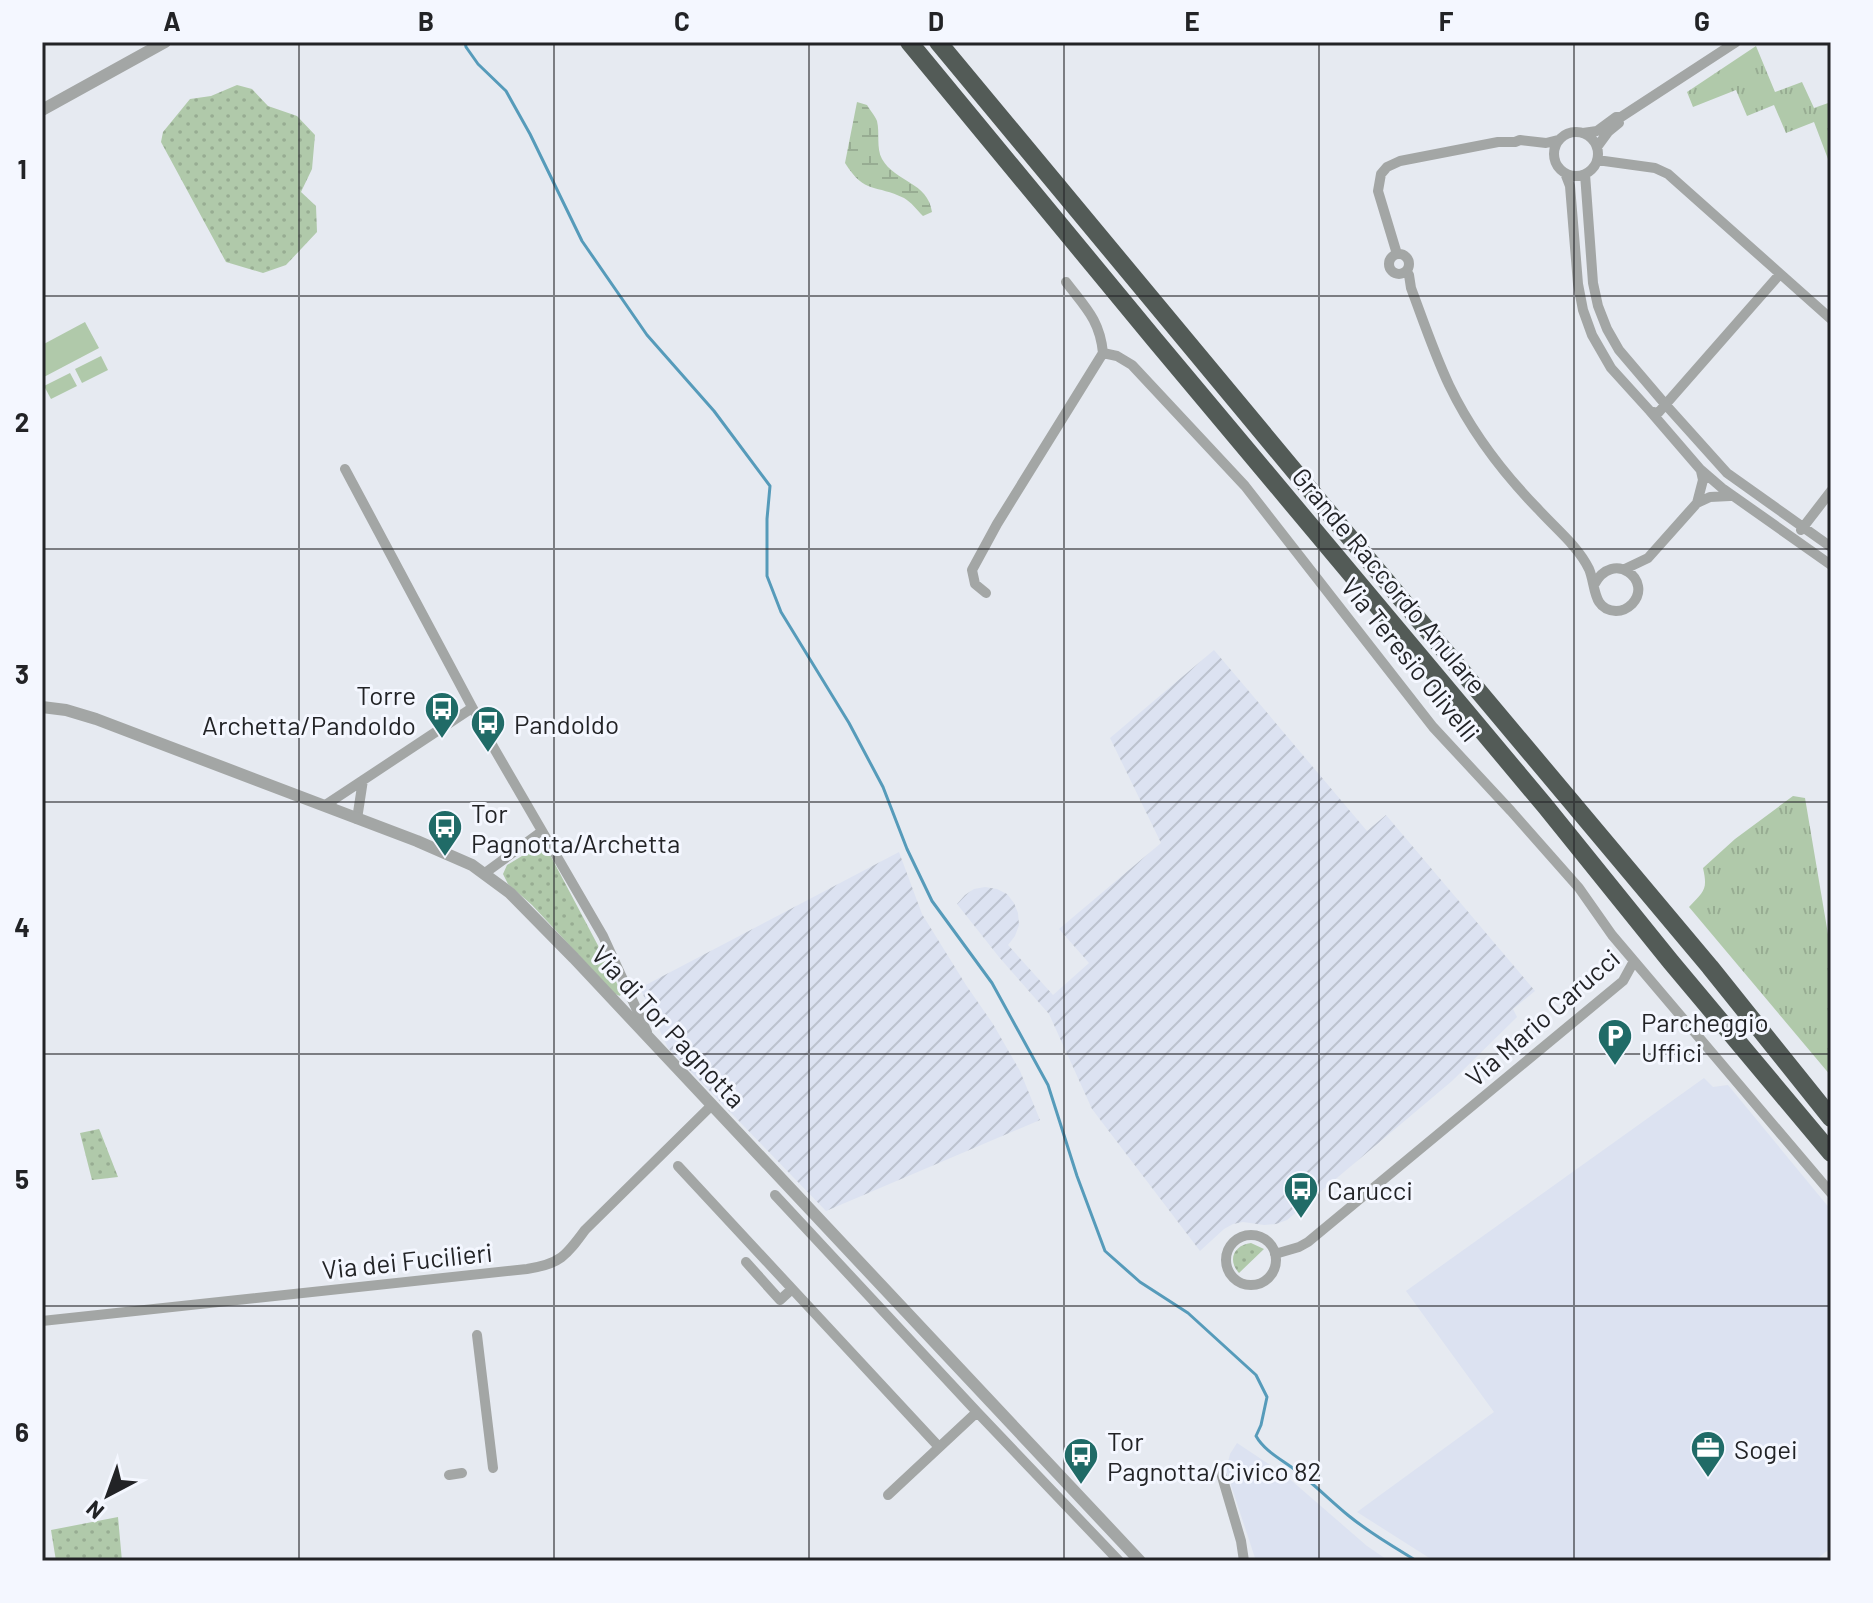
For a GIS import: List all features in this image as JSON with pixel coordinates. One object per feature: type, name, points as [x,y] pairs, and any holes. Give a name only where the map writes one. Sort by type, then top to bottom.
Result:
[{"type":"highway","name":"Grande Raccordo Anulare","points":[[909,42],[1831,1153]]},
{"type":"highway","name":"Grande Raccordo Anulare","points":[[938,42],[1710,967],[1831,1118]]},
{"type":"street","points":[[42,110],[165,42]]},
{"type":"street","points":[[1515,142],[1546,143],[1569,133],[1597,131],[1736,42]]},
{"type":"street","points":[[1565,173],[1585,174],[1594,166],[1597,147],[1621,117]]},
{"type":"street","points":[[1583,133],[1597,147]]},
{"type":"street","points":[[1555,161],[1558,140]]},
{"type":"street","points":[[1397,254],[1378,191],[1378,181],[1387,167],[1400,161],[1498,142],[1515,142],[1540,149],[1565,173],[1570,186],[1583,310],[1592,335],[1611,368],[1700,469],[1732,496],[1831,565]]},
{"type":"street","points":[[1597,160],[1655,168],[1668,174],[1831,319]]},
{"type":"street","points":[[1585,174],[1593,283],[1598,306],[1619,350],[1727,473],[1831,547]]},
{"type":"street","points":[[1397,254],[1409,260],[1410,267],[1404,273],[1392,272],[1389,265],[1391,258],[1397,254]]},
{"type":"street","points":[[1404,273],[1450,387],[1484,445],[1532,503],[1583,557],[1598,566],[1625,569],[1648,558]]},
{"type":"street","points":[[1650,411],[1658,413],[1780,274]]},
{"type":"street","points":[[986,593],[975,584],[972,570],[1103,353],[1095,320],[1066,282]]},
{"type":"street","name":"Via Teresio Olivelli","points":[[1103,353],[1117,356],[1132,365],[1245,486],[1433,727],[1579,888],[1634,961]]},
{"type":"street","points":[[345,469],[472,708],[603,936],[651,1041]]},
{"type":"street","points":[[1637,583],[1648,558],[1697,503],[1703,480],[1700,469]]},
{"type":"street","points":[[1788,536],[1797,534],[1803,528],[1831,491]]},
{"type":"street","points":[[1697,503],[1719,495],[1732,496]]},
{"type":"street","points":[[1583,557],[1594,585],[1594,594],[1607,609],[1623,610],[1636,599],[1637,583],[1625,569]]},
{"type":"street","points":[[1594,585],[1610,569]]},
{"type":"street","name":"Via di Tor Pagnotta","points":[[42,707],[56,707],[86,715],[443,852],[485,873],[528,910],[1140,1561]]},
{"type":"street","points":[[324,806],[472,708]]},
{"type":"street","points":[[357,819],[363,780]]},
{"type":"street","points":[[485,873],[541,832]]},
{"type":"street","name":"Via Mario Carucci","points":[[1275,1254],[1308,1242],[1623,981],[1634,961],[1831,1193]]},
{"type":"street","name":"Via dei Fucilieri","points":[[42,1321],[550,1264],[569,1251],[585,1230],[712,1105]]},
{"type":"street","points":[[678,1166],[939,1447]]},
{"type":"street","points":[[775,1195],[1119,1561]]},
{"type":"street","points":[[1248,1235],[1263,1239],[1275,1254],[1272,1273],[1255,1284],[1238,1281],[1231,1275],[1227,1264],[1231,1245],[1248,1235]]},
{"type":"street","points":[[746,1262],[780,1300],[792,1289]]},
{"type":"street","points":[[477,1335],[493,1468]]},
{"type":"street","points":[[888,1495],[977,1412]]},
{"type":"street","points":[[449,1475],[462,1473]]},
{"type":"street","points":[[1221,1473],[1244,1561]]},
{"type":"shaded area","points":[[1214,650],[1367,831],[1386,815],[1535,991],[1513,1009],[1517,1017],[1452,1081],[1287,1220],[1264,1225],[1233,1224],[1200,1251],[1092,1109],[1049,1014],[957,904],[974,889],[985,887],[1007,894],[1018,913],[1019,925],[1008,945],[1053,995],[1089,963],[1059,929],[1161,843],[1110,738]]},
{"type":"shaded area","points":[[899,852],[922,914],[1020,1071],[1040,1120],[826,1211],[668,1048],[640,988]]},
{"type":"shaded area","name":"Sogei","points":[[1704,1078],[1713,1087],[1728,1085],[1831,1210],[1831,1548],[1814,1561],[1434,1561],[1357,1512],[1494,1412],[1406,1291]]},
{"type":"shaded area","points":[[1237,1443],[1285,1475],[1367,1546],[1389,1561],[1256,1561],[1226,1470]]},
{"type":"green space","points":[[1756,46],[1775,92],[1802,82],[1814,108],[1831,102],[1831,158],[1828,159],[1814,122],[1786,133],[1774,105],[1747,116],[1736,90],[1693,107],[1687,92]]},
{"type":"green space","points":[[237,85],[252,89],[268,106],[297,116],[315,135],[312,169],[301,192],[316,206],[317,232],[286,265],[263,273],[226,262],[161,142],[163,132],[190,99],[211,96]]},
{"type":"green space","points":[[857,102],[867,105],[877,121],[882,159],[895,173],[924,194],[932,212],[923,216],[904,198],[865,184],[845,163]]},
{"type":"green space","points":[[85,322],[99,348],[42,378],[42,345]]},
{"type":"green space","points":[[101,356],[108,370],[82,383],[75,369]]},
{"type":"green space","points":[[70,373],[77,386],[51,399],[44,386]]},
{"type":"green space","points":[[1793,796],[1805,798],[1831,952],[1831,1076],[1689,907],[1704,890],[1703,868],[1735,839]]},
{"type":"green space","points":[[540,845],[547,849],[612,972],[620,996],[508,884],[503,874],[507,865]]},
{"type":"green space","points":[[99,1129],[118,1177],[92,1180],[80,1133]]},
{"type":"green space","points":[[1251,1243],[1264,1249],[1239,1273],[1233,1263],[1234,1254],[1240,1247]]},
{"type":"green space","points":[[118,1517],[122,1561],[56,1561],[51,1530]]},
{"type":"waterway","points":[[465,42],[478,64],[506,91],[582,241],[647,335],[714,411],[770,486],[767,576],[781,612],[849,723],[883,787],[907,849],[932,901],[992,983],[1048,1085],[1105,1251],[1140,1282],[1188,1313],[1256,1375],[1267,1397],[1256,1436],[1264,1447],[1305,1477],[1357,1523],[1417,1561]]},
{"type":"place","name":"Torre Archetta/Pandoldo","points":[[442,740]]},
{"type":"place","name":"Pandoldo","points":[[488,754]]},
{"type":"place","name":"Tor Pagnotta/Archetta","points":[[445,858]]},
{"type":"place","name":"Parcheggio Uffici","points":[[1615,1067]]},
{"type":"place","name":"Carucci","points":[[1301,1220]]},
{"type":"place","name":"Sogei","points":[[1708,1479]]},
{"type":"place","name":"Tor Pagnotta/Civico 82","points":[[1081,1486]]}]
